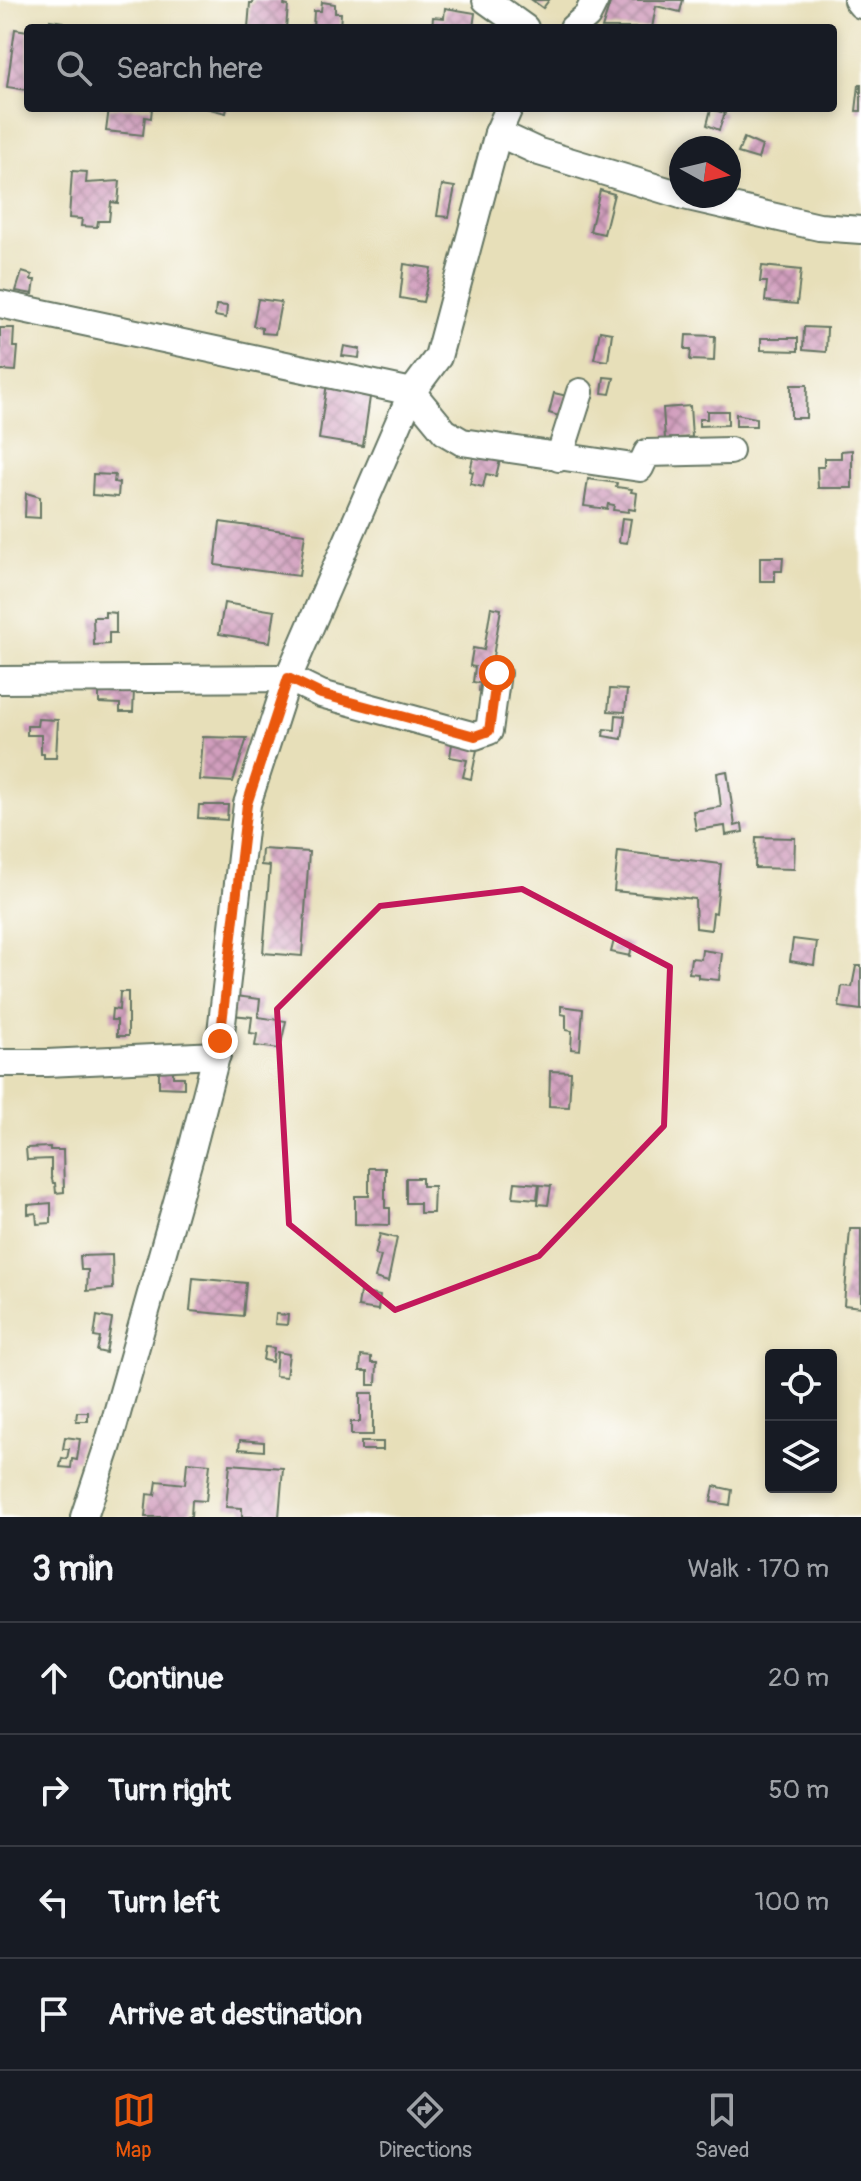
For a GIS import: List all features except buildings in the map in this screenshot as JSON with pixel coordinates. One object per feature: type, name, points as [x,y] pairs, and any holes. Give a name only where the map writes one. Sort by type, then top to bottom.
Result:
[{"type":"street","points":[[486,0],[519,24]]},
{"type":"street","points":[[578,24],[587,16],[595,0]]},
{"type":"street","points":[[857,0],[861,5]]},
{"type":"street","points":[[84,1517],[108,1445],[217,1055],[247,804],[288,678],[412,392],[438,357],[498,133],[507,112]]},
{"type":"street","points":[[498,133],[539,152],[669,192]]},
{"type":"street","points":[[736,208],[819,227],[861,230]]},
{"type":"street","points":[[0,304],[412,392],[445,432],[462,442],[640,468],[647,453],[730,451]]},
{"type":"street","points":[[559,458],[580,392]]},
{"type":"street","points":[[0,680],[288,678],[321,694],[475,736],[489,731],[497,673]]},
{"type":"street","points":[[0,1063],[217,1055]]},
{"type":"highlighted area","points":[[522,889],[670,967],[664,1126],[539,1256],[395,1310],[289,1224],[277,1009],[380,906]]},
{"type":"route","points":[[220,1041],[247,804],[288,678],[321,694],[475,736],[489,731],[497,673]]}]
